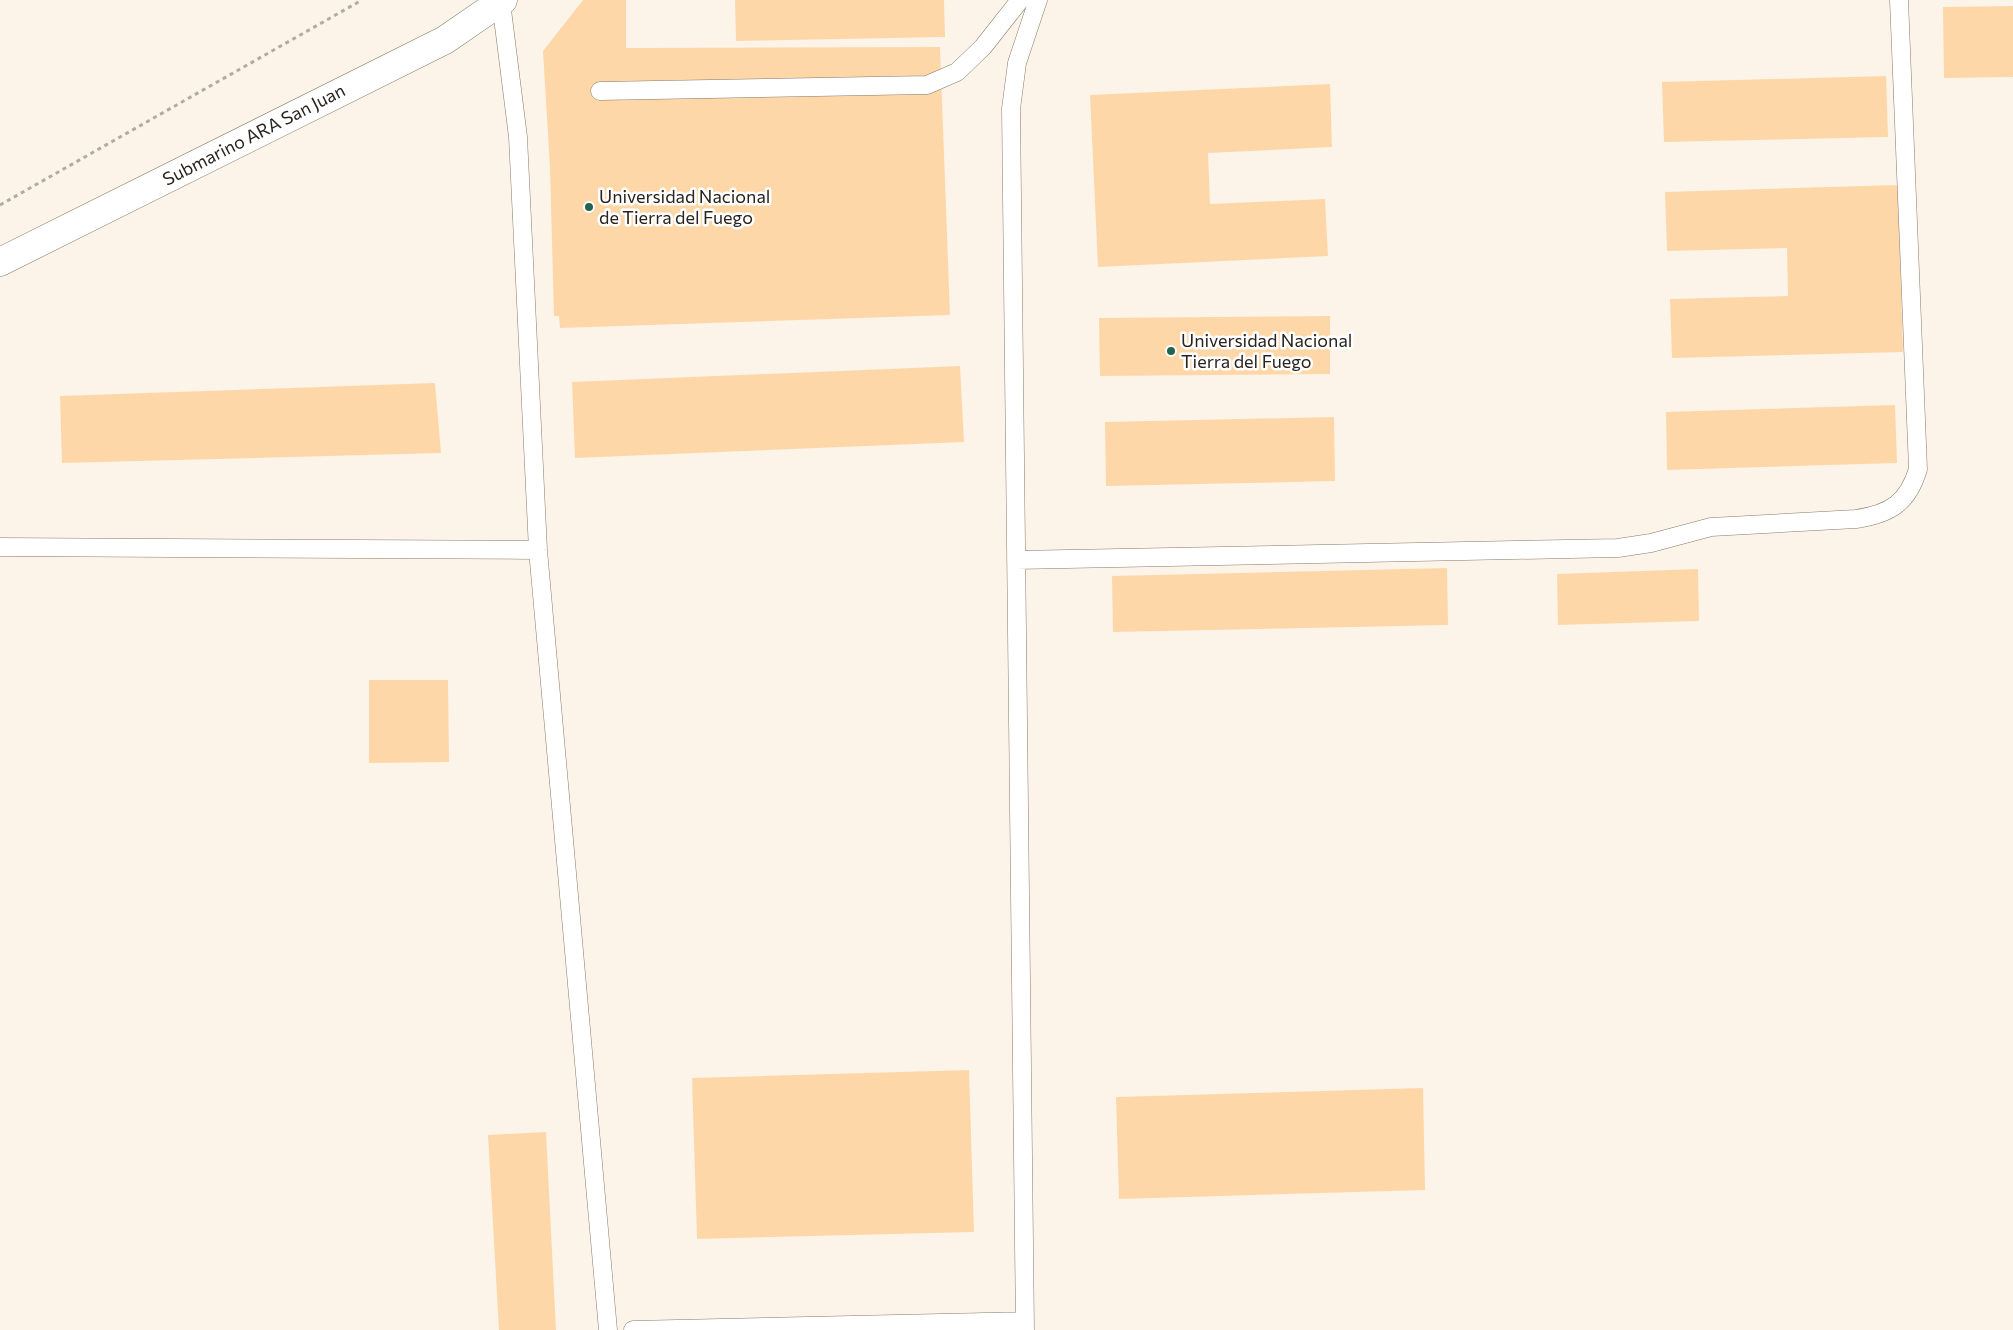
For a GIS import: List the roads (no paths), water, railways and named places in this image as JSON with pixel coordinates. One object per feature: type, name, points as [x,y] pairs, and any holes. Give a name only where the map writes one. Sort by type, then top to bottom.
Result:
[{"type":"street","name":"Submarino ARA San Juan","points":[[0,262],[445,40],[502,1]]},
{"type":"lane","points":[[600,91],[927,85],[956,72],[983,46],[1020,0]]},
{"type":"lane","points":[[633,1330],[1025,1326],[1011,109],[1017,63],[1038,0]]},
{"type":"lane","points":[[1016,560],[1618,548],[1651,543],[1711,527],[1856,519],[1878,516],[1886,512],[1900,502],[1912,487],[1918,469],[1899,0]]},
{"type":"lane","points":[[502,1],[518,137],[538,550],[608,1330]]},
{"type":"lane","points":[[0,547],[538,550]]},
{"type":"place","name":"Universidad Nacional de Tierra del Fuego","points":[[589,207]]},
{"type":"place","name":"Universidad Nacional Tierra del Fuego","points":[[1171,351]]}]
